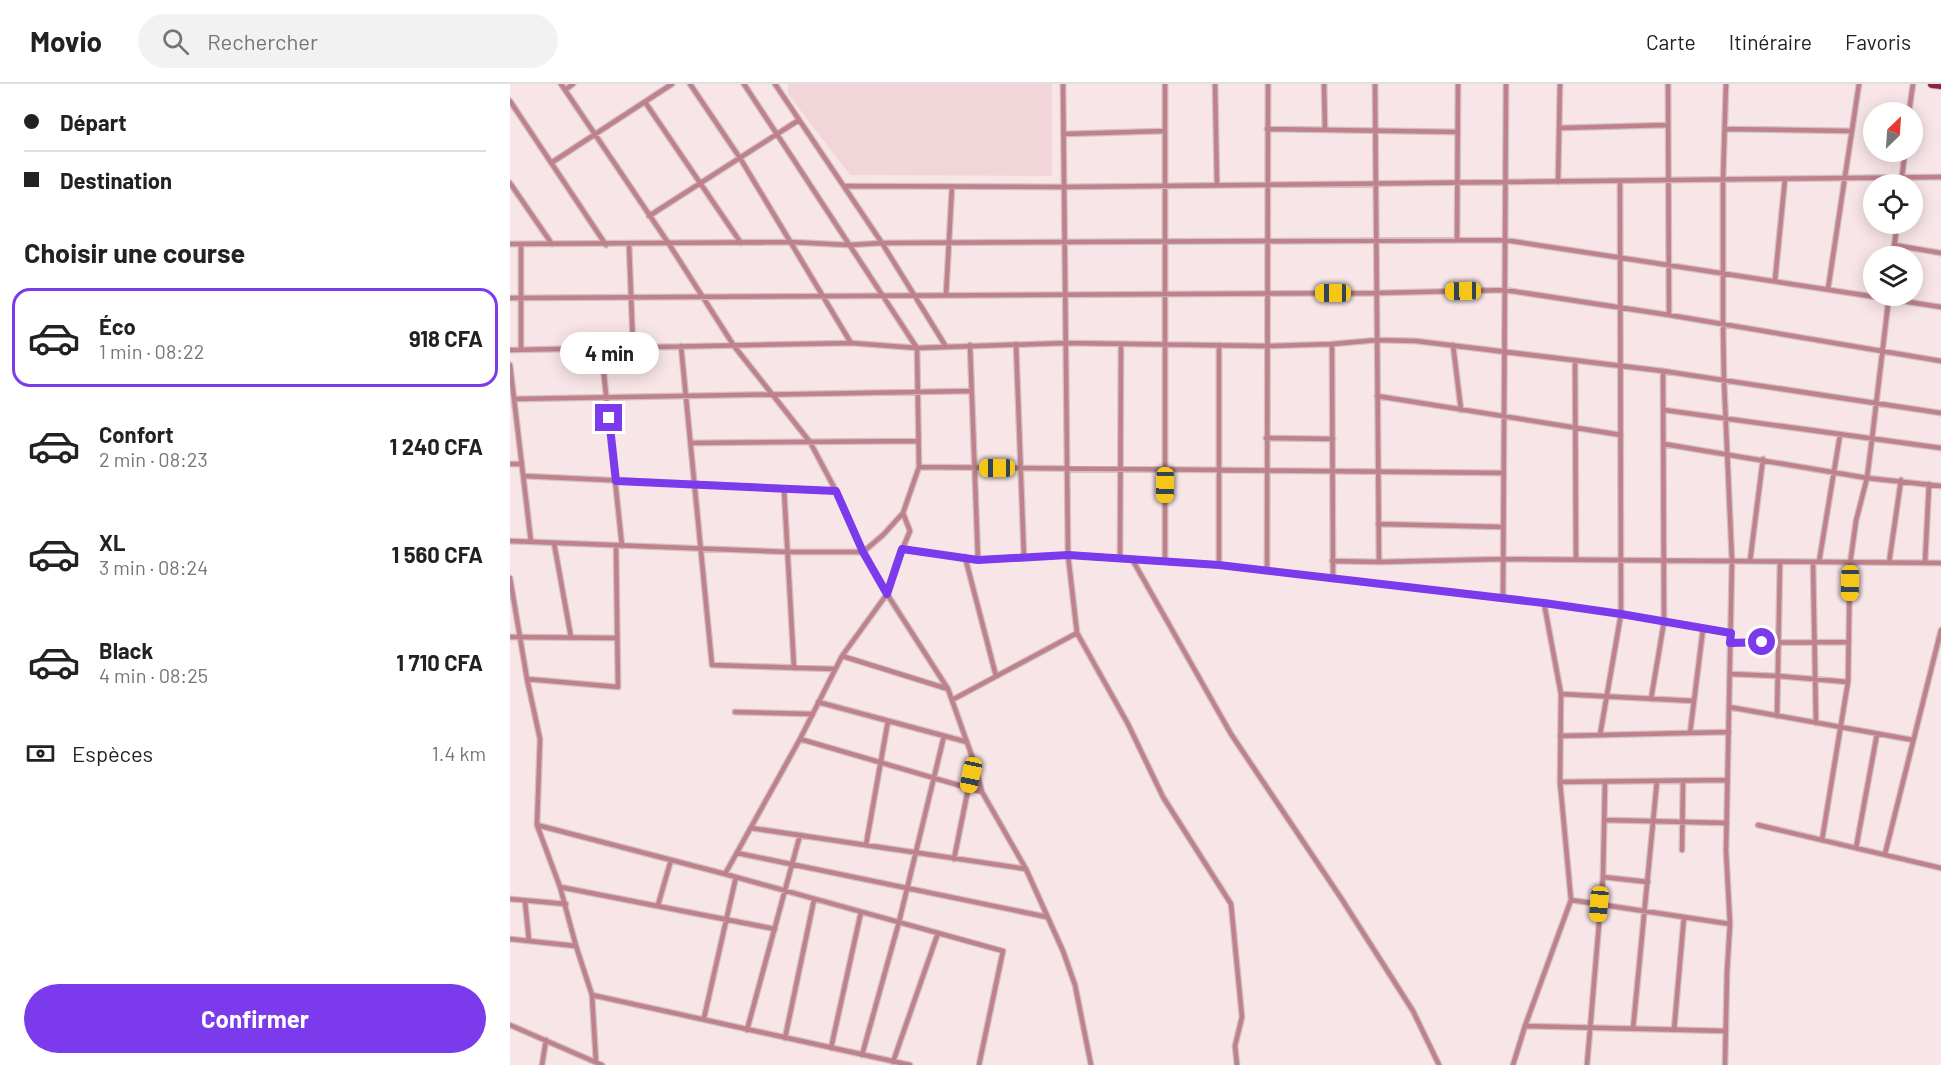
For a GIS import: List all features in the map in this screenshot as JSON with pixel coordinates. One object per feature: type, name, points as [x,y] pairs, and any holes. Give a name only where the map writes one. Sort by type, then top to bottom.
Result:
[{"type":"main road","points":[[1932,84],[1941,85]]},
{"type":"street","points":[[561,84],[704,297],[734,346],[810,442],[836,491],[863,552],[948,689],[974,762],[982,792],[1026,869],[1063,951],[1075,985],[1091,1065]]},
{"type":"street","points":[[565,90],[573,84]]},
{"type":"street","points":[[551,163],[672,84]]},
{"type":"street","points":[[690,84],[740,158],[851,343]]},
{"type":"street","points":[[510,541],[788,552],[863,552],[903,513],[919,467],[917,348],[744,84]]},
{"type":"street","points":[[775,84],[845,186],[945,345]]},
{"type":"street","points":[[1063,84],[1068,555],[1077,633],[1128,724],[1163,797],[1231,904],[1242,1017],[1235,1046],[1237,1065]]},
{"type":"street","points":[[1165,84],[1165,561]]},
{"type":"street","points":[[1215,84],[1216,185]]},
{"type":"street","points":[[1267,571],[1268,84]]},
{"type":"street","points":[[1324,84],[1325,130]]},
{"type":"street","points":[[1375,84],[1379,562]]},
{"type":"street","points":[[1457,240],[1458,84]]},
{"type":"street","points":[[1503,598],[1506,84]]},
{"type":"street","points":[[1558,182],[1560,84]]},
{"type":"street","points":[[1668,84],[1669,315]]},
{"type":"street","points":[[1725,1065],[1730,924],[1726,851],[1732,561],[1726,454],[1723,324],[1726,84]]},
{"type":"street","points":[[1828,289],[1859,84]]},
{"type":"street","points":[[1911,102],[1913,84]]},
{"type":"street","points":[[510,100],[606,245]]},
{"type":"street","points":[[645,102],[741,243]]},
{"type":"street","points":[[649,216],[799,120]]},
{"type":"street","points":[[1559,128],[1668,125]]},
{"type":"street","points":[[1267,129],[1458,132]]},
{"type":"street","points":[[1725,129],[1851,131]]},
{"type":"street","points":[[1064,134],[1165,131]]},
{"type":"street","points":[[1923,177],[1941,177]]},
{"type":"street","points":[[845,186],[1064,187],[1863,178]]},
{"type":"street","points":[[1775,280],[1785,179]]},
{"type":"street","points":[[1600,735],[1621,614],[1620,181]]},
{"type":"street","points":[[510,183],[552,244]]},
{"type":"street","points":[[946,295],[952,187]]},
{"type":"street","points":[[1896,234],[1894,245],[1941,253]]},
{"type":"street","points":[[510,244],[790,242],[849,245],[950,242],[1505,240],[1863,294]]},
{"type":"street","points":[[521,244],[521,349]]},
{"type":"street","points":[[629,244],[633,346]]},
{"type":"street","points":[[510,298],[822,297],[913,294],[1267,294],[1506,290],[1941,361]]},
{"type":"street","points":[[1923,304],[1941,307]]},
{"type":"street","points":[[1822,840],[1848,682],[1851,564],[1856,521],[1867,478],[1887,306]]},
{"type":"street","points":[[510,350],[851,343],[917,348],[945,345],[1066,343],[1266,346],[1378,340],[1416,341],[1664,371],[1941,413]]},
{"type":"street","points":[[1016,344],[1024,558]]},
{"type":"street","points":[[1332,344],[1333,579]]},
{"type":"street","points":[[970,345],[978,560]]},
{"type":"street","points":[[1120,558],[1121,345]]},
{"type":"street","points":[[1219,345],[1219,565]]},
{"type":"street","points":[[1453,345],[1461,410]]},
{"type":"street","points":[[681,346],[712,665],[835,669]]},
{"type":"street","points":[[601,347],[622,546]]},
{"type":"street","points":[[1575,360],[1576,560]]},
{"type":"street","points":[[510,365],[531,542]]},
{"type":"street","points":[[1652,699],[1664,622],[1664,371]]},
{"type":"street","points":[[514,399],[971,391]]},
{"type":"street","points":[[1377,396],[1621,435]]},
{"type":"street","points":[[1664,410],[1941,448]]},
{"type":"street","points":[[1816,723],[1816,562],[1840,435]]},
{"type":"street","points":[[1266,438],[1333,439]]},
{"type":"street","points":[[691,443],[918,441]]},
{"type":"street","points":[[1664,444],[1867,478],[1941,486]]},
{"type":"street","points":[[1750,561],[1763,459]]},
{"type":"street","points":[[510,464],[522,464]]},
{"type":"street","points":[[919,467],[1504,473]]},
{"type":"street","points":[[524,476],[836,491]]},
{"type":"street","points":[[1889,563],[1901,480]]},
{"type":"street","points":[[1925,563],[1929,484]]},
{"type":"street","points":[[784,489],[794,668]]},
{"type":"street","points":[[725,874],[800,739],[842,656],[887,594],[910,531],[903,513]]},
{"type":"street","points":[[1378,524],[1503,527]]},
{"type":"street","points":[[554,543],[571,638]]},
{"type":"street","points":[[527,679],[618,687],[616,545]]},
{"type":"street","points":[[902,549],[978,560],[1068,555],[1219,565],[1544,603],[1731,633]]},
{"type":"street","points":[[965,557],[996,676]]},
{"type":"street","points":[[1132,559],[1231,735],[1413,1011],[1439,1065]]},
{"type":"street","points":[[1332,561],[1503,559],[1851,564],[1941,563]]},
{"type":"street","points":[[1777,716],[1780,562]]},
{"type":"street","points":[[510,578],[540,739],[537,825],[566,904],[576,946],[592,995],[596,1062]]},
{"type":"street","points":[[1513,1065],[1571,900],[1560,782],[1561,694],[1544,603]]},
{"type":"street","points":[[1690,733],[1703,628]]},
{"type":"street","points":[[1885,854],[1941,630]]},
{"type":"street","points":[[952,700],[1077,633]]},
{"type":"street","points":[[510,637],[616,638]]},
{"type":"street","points":[[1730,643],[1849,642]]},
{"type":"street","points":[[842,656],[948,689]]},
{"type":"street","points":[[1731,675],[1778,676],[1848,682]]},
{"type":"street","points":[[1561,694],[1694,701]]},
{"type":"street","points":[[819,702],[967,742]]},
{"type":"street","points":[[1729,707],[1913,740]]},
{"type":"street","points":[[735,712],[813,714]]},
{"type":"street","points":[[866,845],[888,721]]},
{"type":"street","points":[[1560,736],[1729,732]]},
{"type":"street","points":[[1856,848],[1877,734]]},
{"type":"street","points":[[862,1055],[908,888],[944,736]]},
{"type":"street","points":[[800,739],[982,792]]},
{"type":"street","points":[[954,859],[974,762]]},
{"type":"street","points":[[1560,782],[1727,780]]},
{"type":"street","points":[[1634,1029],[1658,781]]},
{"type":"street","points":[[1682,850],[1683,781]]},
{"type":"street","points":[[1587,1065],[1603,877],[1605,782]]},
{"type":"street","points":[[1605,820],[1727,823]]},
{"type":"street","points":[[537,825],[1003,951],[979,1065]]},
{"type":"street","points":[[1758,825],[1941,868]]},
{"type":"street","points":[[751,828],[1026,869]]},
{"type":"street","points":[[747,1030],[800,835]]},
{"type":"street","points":[[737,853],[1047,917]]},
{"type":"street","points":[[658,905],[671,860]]},
{"type":"street","points":[[704,1018],[736,877]]},
{"type":"street","points":[[1603,877],[1648,882]]},
{"type":"street","points":[[560,887],[775,929]]},
{"type":"street","points":[[510,899],[566,904]]},
{"type":"street","points":[[784,1038],[814,900]]},
{"type":"street","points":[[1571,900],[1730,924]]},
{"type":"street","points":[[525,901],[529,941]]},
{"type":"street","points":[[831,1048],[861,912]]},
{"type":"street","points":[[1674,1030],[1684,916]]},
{"type":"street","points":[[893,1062],[938,933]]},
{"type":"street","points":[[510,939],[576,946]]},
{"type":"street","points":[[592,995],[910,1065]]},
{"type":"street","points":[[510,1025],[602,1065]]},
{"type":"street","points":[[1525,1026],[1726,1031]]},
{"type":"street","points":[[542,1065],[546,1040]]},
{"type":"shaded area","points":[[788,84],[1052,84],[1052,176],[850,175],[788,94]]},
{"type":"route","points":[[609,418],[616,481],[836,491],[863,552],[887,594],[902,549],[978,560],[1068,555],[1219,565],[1503,598],[1621,614],[1731,633],[1730,643],[1762,642]]}]
